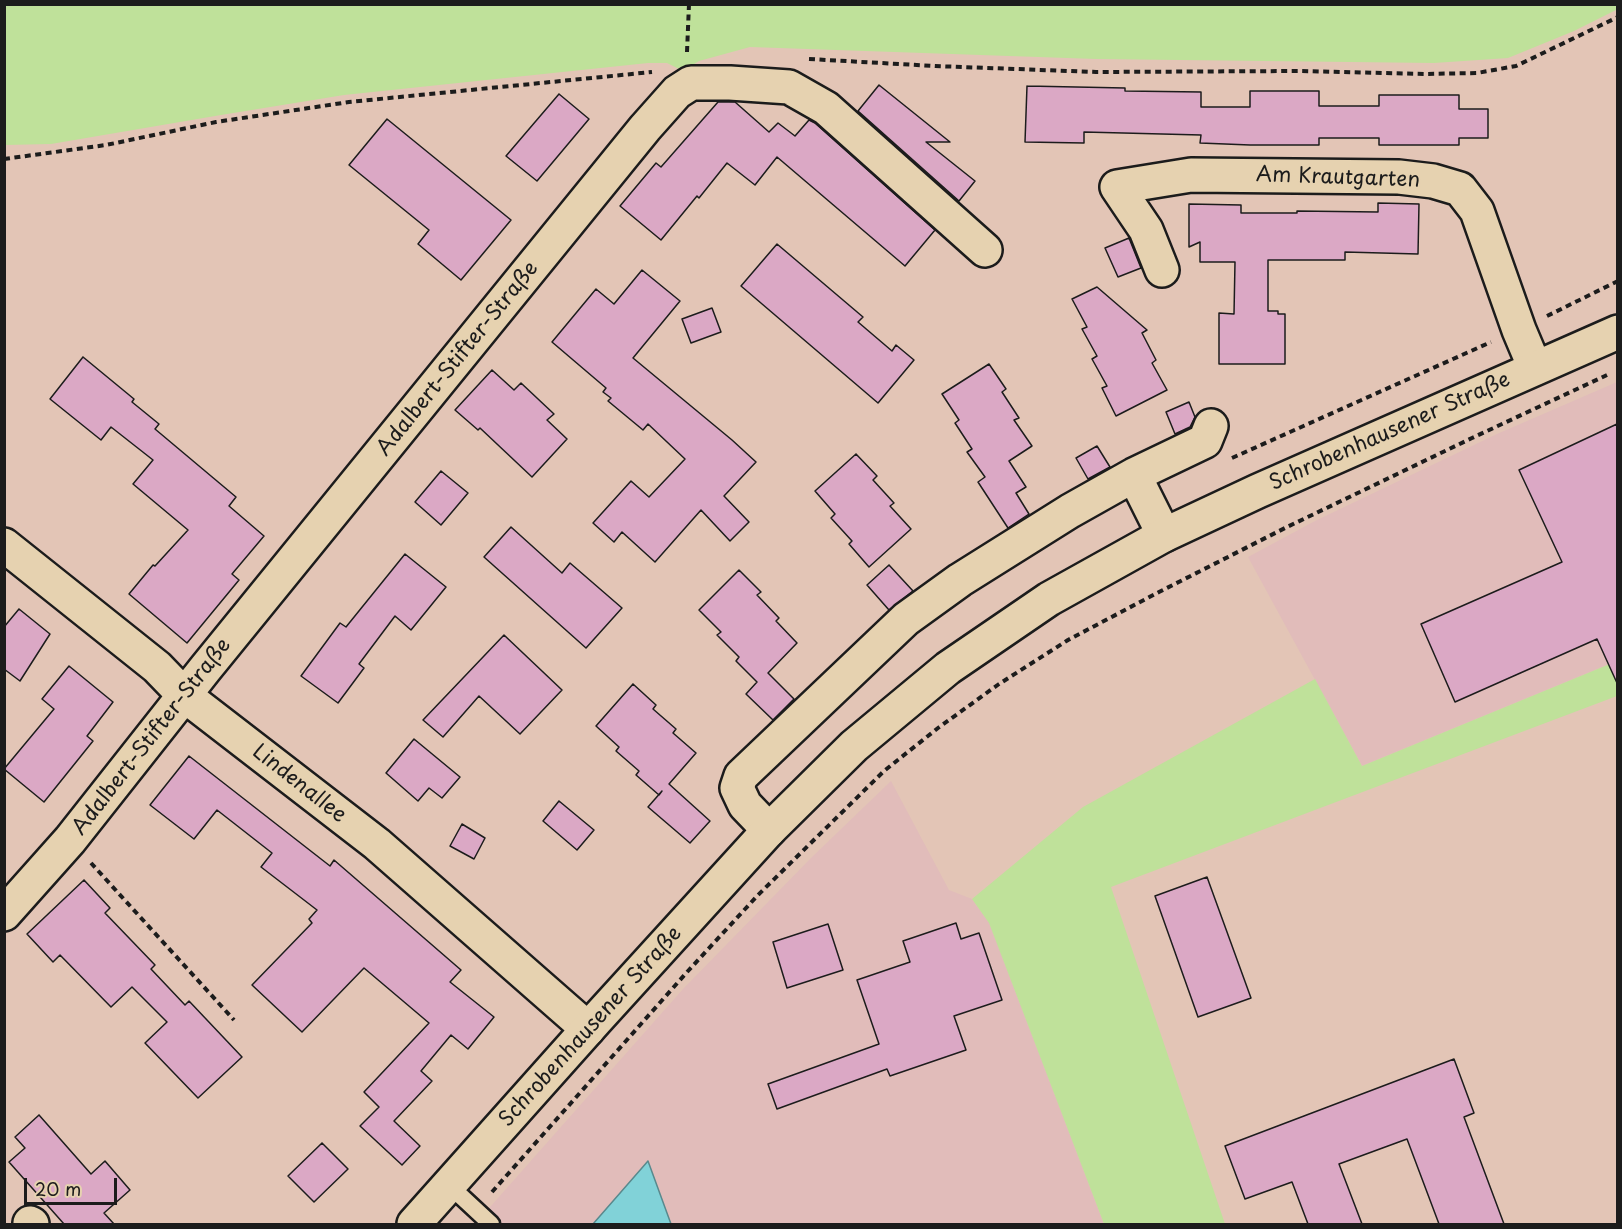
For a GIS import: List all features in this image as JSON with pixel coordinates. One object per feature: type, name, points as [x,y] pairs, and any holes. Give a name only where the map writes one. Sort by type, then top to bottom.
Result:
[{"type":"street","points":[[691,82],[729,82],[789,87],[826,108],[985,250]]},
{"type":"street","name":"Adalbert-Stifter-Straße","points":[[4,914],[70,840],[184,695],[645,128],[676,92],[691,82]]},
{"type":"street","name":"Am Krautgarten","points":[[1162,270],[1146,230],[1117,187],[1191,175],[1399,177],[1433,181],[1460,189],[1477,211],[1519,330],[1535,368]]},
{"type":"street","name":"Schrobenhausener Straße","points":[[414,1224],[769,830],[854,746],[948,668],[1049,599],[1164,535],[1617,332]]},
{"type":"street","points":[[769,830],[745,805],[737,788],[741,776],[906,619],[960,580],[1070,511],[1134,475],[1205,441],[1211,426]]},
{"type":"street","points":[[1134,475],[1164,535]]},
{"type":"street","name":"Lindenallee","points":[[4,545],[158,667],[184,695],[377,844],[588,1029]]},
{"type":"lane","points":[[449,1185],[491,1224]]},
{"type":"path","points":[[4,159],[106,145],[216,122],[348,102],[649,72],[691,82],[687,65],[689,4]]},
{"type":"path","points":[[801,59],[1096,72],[1477,73],[1516,66],[1617,17]]},
{"type":"path","points":[[476,1211],[758,895],[884,771],[938,728],[999,684],[1068,640],[1285,528],[1607,375]]},
{"type":"path","points":[[70,840],[234,1020]]},
{"type":"shaded area","points":[[1617,382],[1617,661],[1362,766],[1248,557],[1315,521],[1497,434]]},
{"type":"shaded area","points":[[891,781],[949,890],[972,899],[989,922],[1104,1224],[475,1224],[683,989],[811,858]]},
{"type":"green space","points":[[1617,4],[1618,9],[1574,31],[1508,58],[1434,63],[1096,59],[750,47],[699,61],[683,71],[667,63],[648,63],[344,95],[51,144],[5,145],[4,5]]},
{"type":"green space","points":[[1617,661],[1617,696],[1111,887],[1225,1224],[1104,1224],[989,923],[972,899],[1083,807],[1315,679],[1362,766]]},
{"type":"water","points":[[648,1161],[671,1224],[593,1224]]},
{"type":"building","points":[[879,85],[950,142],[926,142],[975,181],[959,201],[858,111]]},
{"type":"building","points":[[1027,86],[1201,92],[1201,107],[1250,107],[1250,91],[1319,91],[1319,106],[1379,106],[1379,95],[1459,95],[1459,109],[1488,109],[1488,138],[1459,138],[1459,145],[1379,145],[1379,138],[1319,138],[1319,145],[1250,145],[1200,143],[1201,135],[1084,132],[1084,143],[1025,142]]},
{"type":"building","points":[[559,94],[589,119],[537,181],[506,156]]},
{"type":"building","points":[[718,102],[735,102],[769,132],[778,123],[795,136],[809,120],[815,123],[935,230],[905,266],[777,157],[755,185],[727,163],[661,240],[620,206],[656,163],[661,167]]},
{"type":"building","points":[[387,119],[511,220],[461,280],[418,244],[429,230],[349,165]]},
{"type":"building","points":[[1378,203],[1419,204],[1418,254],[1345,252],[1345,260],[1268,260],[1268,311],[1285,314],[1285,364],[1219,364],[1219,313],[1234,314],[1235,262],[1200,262],[1200,242],[1189,247],[1189,204],[1241,205],[1241,213],[1297,213],[1297,211],[1378,212]]},
{"type":"building","points":[[1129,238],[1141,268],[1118,277],[1105,248]]},
{"type":"building","points":[[777,244],[863,317],[858,322],[892,351],[896,345],[914,360],[878,403],[741,286]]},
{"type":"building","points":[[642,270],[680,301],[633,358],[756,462],[724,496],[749,522],[730,541],[701,510],[655,562],[622,532],[614,542],[593,523],[631,481],[649,497],[685,459],[648,424],[643,430],[608,401],[611,398],[603,392],[606,388],[552,342],[596,289],[614,304]]},
{"type":"building","points":[[1097,287],[1147,330],[1142,333],[1156,360],[1152,363],[1167,390],[1116,416],[1102,388],[1107,386],[1092,359],[1097,356],[1082,329],[1087,327],[1072,299]]},
{"type":"building","points":[[712,308],[721,332],[691,343],[682,319]]},
{"type":"building","points":[[83,357],[134,399],[132,402],[159,424],[155,429],[236,497],[229,506],[264,536],[232,574],[239,580],[187,643],[129,594],[153,565],[155,566],[188,530],[133,484],[153,460],[111,427],[101,440],[50,399]]},
{"type":"building","points":[[989,364],[1006,389],[1002,392],[1019,418],[1014,420],[1032,446],[1009,461],[1026,487],[1016,493],[1029,514],[1008,528],[978,482],[985,477],[967,452],[972,449],[955,423],[959,420],[942,394]]},
{"type":"building","points":[[492,370],[514,390],[521,383],[554,414],[547,420],[567,439],[532,477],[480,428],[478,430],[455,410]]},
{"type":"building","points":[[1189,402],[1195,417],[1190,427],[1175,434],[1166,412]]},
{"type":"building","points":[[1617,424],[1617,683],[1597,639],[1455,702],[1421,624],[1562,562],[1519,470]]},
{"type":"building","points":[[1097,446],[1110,467],[1088,479],[1076,458]]},
{"type":"building","points":[[856,454],[877,476],[873,480],[894,503],[890,506],[911,529],[869,567],[849,544],[852,541],[831,518],[835,514],[815,491]]},
{"type":"building","points":[[441,471],[468,493],[441,525],[415,502]]},
{"type":"building","points":[[511,527],[562,573],[570,563],[622,608],[586,648],[484,557]]},
{"type":"building","points":[[405,554],[446,587],[411,630],[395,616],[359,664],[364,668],[338,703],[301,676],[340,623],[346,627]]},
{"type":"building","points":[[889,565],[913,591],[889,610],[867,585]]},
{"type":"building","points":[[739,570],[761,592],[757,595],[779,618],[776,621],[797,643],[768,673],[794,699],[773,720],[746,694],[757,682],[736,661],[739,657],[717,635],[721,632],[699,610]]},
{"type":"building","points":[[19,609],[50,634],[20,681],[4,669],[4,627]]},
{"type":"building","points":[[504,635],[562,690],[520,734],[479,696],[443,737],[423,720]]},
{"type":"building","points":[[69,666],[113,702],[87,736],[93,741],[44,802],[4,769],[54,709],[42,699]]},
{"type":"building","points":[[633,684],[656,705],[653,709],[676,729],[673,733],[696,753],[669,784],[710,821],[690,843],[648,807],[659,795],[636,775],[639,771],[616,751],[619,747],[596,726]]},
{"type":"building","points":[[414,739],[460,777],[442,798],[429,788],[418,801],[386,773]]},
{"type":"building","points":[[189,756],[330,866],[334,860],[461,970],[450,982],[494,1017],[468,1049],[451,1035],[421,1071],[432,1081],[394,1121],[420,1146],[402,1165],[360,1126],[379,1107],[364,1092],[429,1023],[364,968],[302,1032],[252,985],[312,923],[309,919],[317,910],[261,867],[272,853],[217,810],[194,839],[150,805]]},
{"type":"building","points":[[559,801],[594,830],[577,850],[543,821]]},
{"type":"building","points":[[462,824],[485,838],[474,859],[450,846]]},
{"type":"building","points":[[1207,877],[1251,998],[1198,1017],[1155,896]]},
{"type":"building","points":[[84,880],[110,908],[105,913],[155,965],[151,969],[185,1005],[189,1001],[242,1057],[198,1098],[145,1043],[167,1022],[132,987],[111,1007],[60,955],[53,962],[27,934]]},
{"type":"building","points":[[956,923],[961,939],[979,933],[1002,1000],[954,1016],[966,1050],[890,1076],[887,1069],[777,1109],[768,1084],[879,1044],[857,980],[910,962],[903,941]]},
{"type":"building","points":[[828,924],[843,970],[787,988],[773,942]]},
{"type":"building","points":[[1454,1059],[1474,1113],[1464,1117],[1504,1224],[1439,1224],[1407,1139],[1339,1164],[1362,1224],[1308,1224],[1292,1182],[1245,1199],[1225,1146]]},
{"type":"building","points":[[39,1115],[91,1174],[105,1161],[130,1190],[104,1213],[114,1224],[64,1224],[9,1162],[25,1148],[15,1137]]},
{"type":"building","points":[[322,1143],[348,1169],[314,1202],[288,1176]]}]
